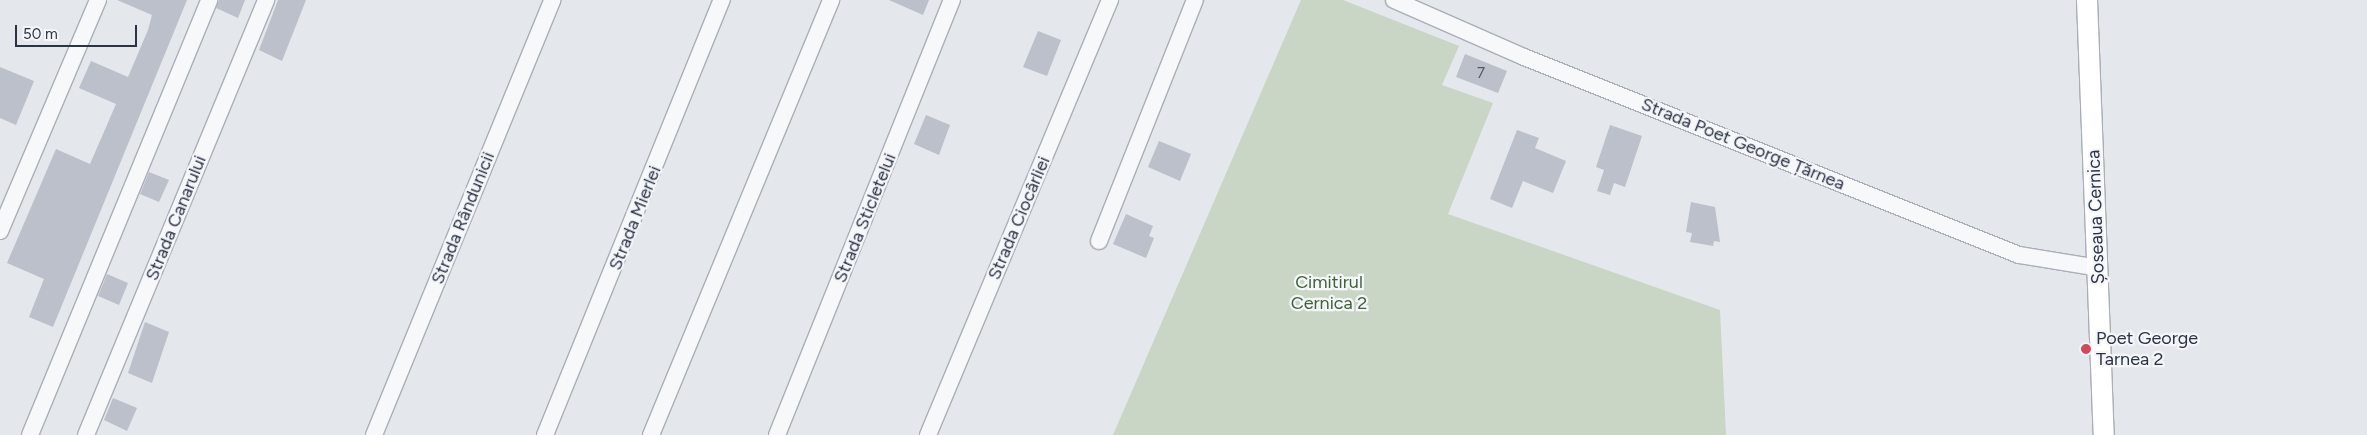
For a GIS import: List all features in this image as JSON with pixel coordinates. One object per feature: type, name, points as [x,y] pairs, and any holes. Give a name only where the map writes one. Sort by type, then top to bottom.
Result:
[{"type":"main road","name":"Șoseaua Cernica","points":[[2087,0],[2104,435]]},
{"type":"street","points":[[0,231],[98,0]]},
{"type":"street","points":[[30,435],[209,0]]},
{"type":"street","name":"Strada Canarului","points":[[86,435],[266,0]]},
{"type":"street","name":"Strada Rândunicii","points":[[374,435],[552,0]]},
{"type":"street","name":"Strada Mierlei","points":[[545,435],[722,0]]},
{"type":"street","points":[[651,435],[831,0]]},
{"type":"street","name":"Strada Sticletelui","points":[[777,435],[952,0]]},
{"type":"street","name":"Strada Ciocârliei","points":[[928,435],[1110,0]]},
{"type":"street","points":[[1099,242],[1195,0]]},
{"type":"street","name":"Strada Poet George Țărnea","points":[[1394,0],[1533,61],[2019,254],[2098,268]]},
{"type":"green space","name":"Cimitirul Cernica 2","points":[[1301,0],[1343,0],[1459,46],[1442,85],[1493,103],[1448,214],[1720,310],[1726,435],[1113,435]]},
{"type":"building","points":[[117,0],[187,0],[53,327],[29,317],[44,279],[7,263],[56,149],[90,164],[116,104],[79,88],[91,61],[128,77],[148,30],[152,15]]},
{"type":"building","points":[[219,0],[245,0],[238,18],[216,8]]},
{"type":"building","points":[[278,0],[306,0],[282,61],[259,50]]},
{"type":"building","points":[[889,0],[929,0],[923,15]]},
{"type":"building","points":[[1038,31],[1061,40],[1047,76],[1023,67]]},
{"type":"building","points":[[1465,54],[1507,71],[1498,93],[1456,77]]},
{"type":"building","points":[[0,67],[34,81],[16,125],[0,118]]},
{"type":"building","points":[[926,115],[950,125],[939,155],[914,144]]},
{"type":"building","points":[[1610,125],[1642,136],[1625,187],[1614,183],[1610,195],[1597,191],[1604,170],[1596,167]]},
{"type":"building","points":[[1517,130],[1539,138],[1535,148],[1566,161],[1553,193],[1523,181],[1512,208],[1490,199]]},
{"type":"building","points":[[1159,141],[1191,154],[1180,181],[1148,167]]},
{"type":"building","points":[[149,172],[169,180],[159,202],[140,194]]},
{"type":"building","points":[[1691,202],[1715,207],[1720,242],[1714,241],[1713,246],[1690,242],[1692,233],[1686,232]]},
{"type":"building","points":[[1126,214],[1153,226],[1149,236],[1154,238],[1146,258],[1113,244]]},
{"type":"building","points":[[107,274],[128,283],[119,305],[98,296]]},
{"type":"building","points":[[145,322],[169,332],[152,383],[128,373]]},
{"type":"building","points":[[113,398],[137,408],[127,431],[104,420]]},
{"type":"place","name":"Poet George Tarnea 2","points":[[2086,349]]}]
